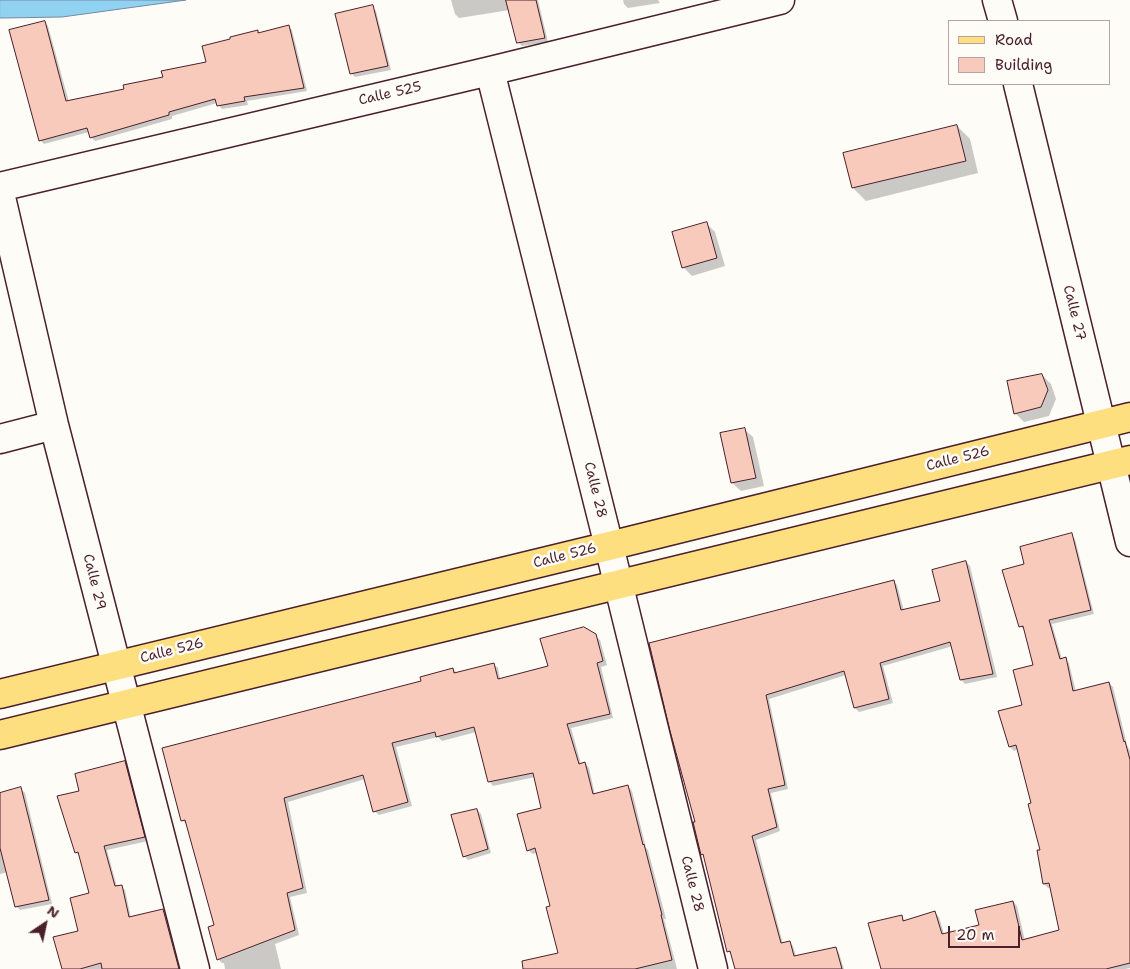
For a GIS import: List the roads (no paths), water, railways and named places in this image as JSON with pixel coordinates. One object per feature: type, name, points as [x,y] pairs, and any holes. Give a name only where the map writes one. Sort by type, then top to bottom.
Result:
[{"type":"main road","name":"Calle 526","points":[[0,694],[1130,417]]},
{"type":"main road","points":[[0,735],[1121,462]]},
{"type":"street","name":"Calle 525","points":[[0,186],[490,71],[780,0]]},
{"type":"street","points":[[997,0],[1003,20]]},
{"type":"street","name":"Calle 28","points":[[490,71],[619,584],[713,969]]},
{"type":"street","name":"Calle 27","points":[[1018,85],[1101,424],[1121,462],[1130,542]]},
{"type":"street","name":"Calle 29","points":[[0,193],[54,425],[195,969]]},
{"type":"street","points":[[0,439],[54,425]]},
{"type":"water","points":[[0,0],[186,0],[62,17],[0,18]]}]
